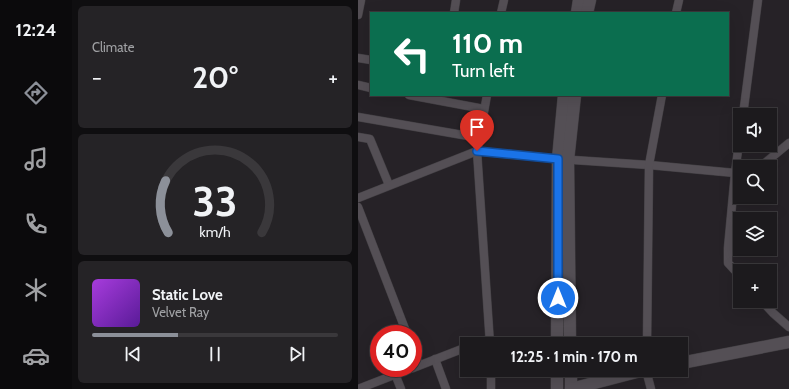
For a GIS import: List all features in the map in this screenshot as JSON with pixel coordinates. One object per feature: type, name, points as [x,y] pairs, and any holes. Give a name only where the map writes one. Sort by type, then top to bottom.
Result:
[{"type":"street","points":[[358,15],[361,0]]},
{"type":"street","points":[[454,12],[456,0]]},
{"type":"street","points":[[501,12],[504,0]]},
{"type":"street","points":[[577,12],[579,0]]},
{"type":"street","points":[[587,12],[590,0]]},
{"type":"street","points":[[676,12],[679,0]]},
{"type":"street","points":[[744,108],[758,0]]},
{"type":"street","points":[[358,58],[370,60]]},
{"type":"street","points":[[358,86],[370,88]]},
{"type":"street","points":[[414,96],[484,109]]},
{"type":"street","points":[[487,96],[477,151],[490,337]]},
{"type":"street","points":[[557,337],[564,96]]},
{"type":"street","points":[[570,337],[563,160],[575,96]]},
{"type":"street","points":[[647,337],[649,165],[662,96]]},
{"type":"street","points":[[358,117],[480,138]]},
{"type":"street","points":[[358,137],[370,139],[389,185]]},
{"type":"street","points":[[768,160],[789,143]]},
{"type":"street","points":[[358,198],[477,151],[563,160],[649,165],[733,173]]},
{"type":"street","points":[[733,268],[728,263],[728,248],[734,204]]},
{"type":"street","points":[[358,207],[404,325]]},
{"type":"street","points":[[769,308],[789,327]]},
{"type":"street","points":[[688,362],[788,345]]},
{"type":"street","points":[[422,364],[460,350]]},
{"type":"street","points":[[435,359],[446,389]]},
{"type":"street","points":[[359,389],[388,377]]},
{"type":"street","points":[[396,377],[401,389]]},
{"type":"street","points":[[491,377],[491,389]]},
{"type":"street","points":[[557,377],[557,389]]},
{"type":"street","points":[[571,377],[571,389],[618,377]]},
{"type":"street","points":[[647,377],[651,389]]},
{"type":"route","points":[[477,151],[558,159],[558,298]]}]
